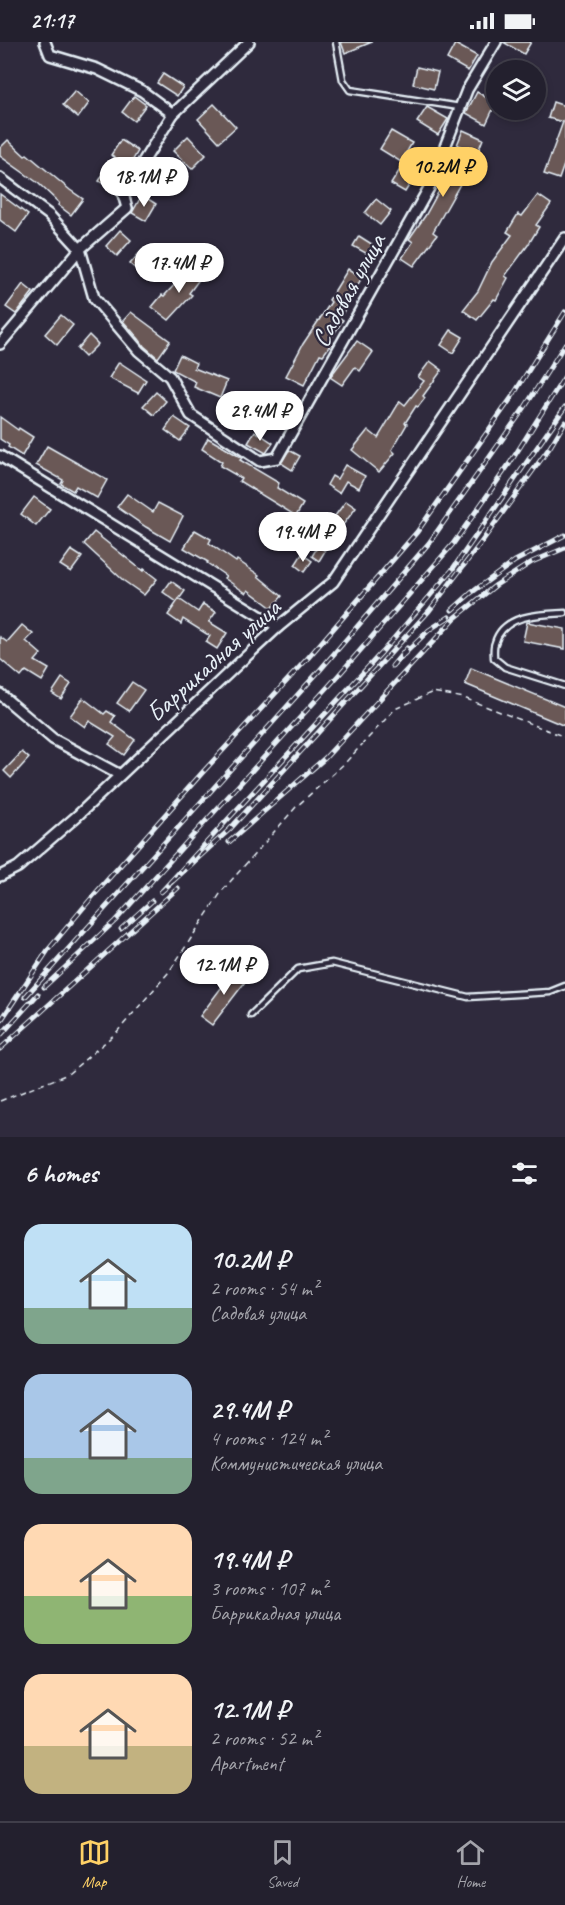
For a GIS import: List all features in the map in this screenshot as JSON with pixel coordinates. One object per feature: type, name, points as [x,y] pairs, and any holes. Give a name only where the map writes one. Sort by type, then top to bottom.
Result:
[{"type":"street","points":[[45,42],[50,55],[97,69],[142,91],[173,114]]},
{"type":"street","points":[[0,344],[80,249],[127,208],[123,195],[173,114],[249,42]]},
{"type":"street","name":"Садовая улица","points":[[80,249],[94,298],[139,351],[170,377],[190,415],[260,460],[278,458],[429,188],[467,90],[496,42]]},
{"type":"street","points":[[0,178],[49,215],[80,249]]},
{"type":"street","name":"Баррикадная улица","points":[[0,876],[18,867],[77,816],[278,627],[333,582],[565,238]]},
{"type":"street","points":[[0,456],[278,627]]},
{"type":"street","points":[[0,694],[53,739],[120,775]]},
{"type":"lane","points":[[336,42],[343,80],[350,90],[460,107]]},
{"type":"lane","points":[[565,613],[519,618],[502,630],[495,644],[494,658],[505,667],[565,686]]},
{"type":"lane","points":[[251,1015],[298,969],[332,963],[468,997],[550,992],[565,986]]},
{"type":"path","points":[[0,1101],[68,1074],[117,1033],[169,972],[222,891],[296,807],[345,763],[395,709],[433,692],[464,698],[565,737]]},
{"type":"building","points":[[341,42],[372,42],[345,53]]},
{"type":"building","points":[[503,42],[531,42],[524,54]]},
{"type":"building","points":[[455,44],[477,56],[468,71],[447,59]]},
{"type":"building","points":[[417,67],[438,72],[434,89],[413,84]]},
{"type":"building","points":[[163,74],[183,87],[177,96],[157,83]]},
{"type":"building","points":[[75,91],[89,103],[78,118],[63,105]]},
{"type":"building","points":[[477,92],[486,97],[486,120],[488,120],[486,124],[466,113]]},
{"type":"building","points":[[134,96],[146,105],[134,121],[122,112]]},
{"type":"building","points":[[553,102],[565,106],[565,162],[559,179],[544,174],[563,122],[548,118]]},
{"type":"building","points":[[214,104],[236,127],[219,142],[198,119]]},
{"type":"building","points":[[427,107],[448,119],[438,135],[417,122]]},
{"type":"building","points":[[463,130],[483,139],[477,154],[474,152],[458,183],[460,184],[433,232],[437,235],[414,266],[402,258],[413,242],[409,239],[425,216],[451,169],[449,168],[460,146],[457,145]]},
{"type":"building","points":[[391,131],[412,143],[401,162],[380,149]]},
{"type":"building","points":[[188,136],[206,155],[192,169],[173,151]]},
{"type":"building","points":[[8,140],[25,156],[27,154],[83,199],[71,215],[58,205],[59,203],[38,183],[0,156],[0,148]]},
{"type":"building","points":[[121,140],[138,151],[115,191],[99,181],[115,157],[111,155]]},
{"type":"building","points":[[401,168],[415,176],[405,192],[391,184]]},
{"type":"building","points":[[0,194],[28,215],[16,232],[0,220]]},
{"type":"building","points":[[142,195],[156,204],[146,221],[132,213]]},
{"type":"building","points":[[538,195],[551,204],[536,225],[539,227],[528,245],[505,276],[508,278],[496,300],[494,299],[477,320],[463,310],[478,291],[492,262],[512,235],[507,232],[518,214],[522,216]]},
{"type":"building","points":[[376,199],[391,211],[380,225],[365,213]]},
{"type":"building","points":[[120,230],[131,240],[117,256],[106,246]]},
{"type":"building","points":[[359,236],[378,248],[373,257],[353,246]]},
{"type":"building","points":[[143,249],[157,261],[144,276],[130,264]]},
{"type":"building","points":[[196,263],[206,270],[189,293],[192,295],[169,320],[152,307],[177,282],[180,285]]},
{"type":"building","points":[[348,269],[362,277],[340,318],[343,320],[330,340],[333,342],[323,355],[320,354],[304,385],[286,376],[303,344],[331,302],[329,300]]},
{"type":"building","points":[[23,284],[33,292],[16,314],[6,307]]},
{"type":"building","points":[[131,312],[170,341],[158,358],[144,346],[123,321]]},
{"type":"building","points":[[61,315],[73,325],[57,345],[45,334]]},
{"type":"building","points":[[451,330],[463,337],[453,353],[441,345]]},
{"type":"building","points":[[89,335],[98,344],[85,357],[77,349]]},
{"type":"building","points":[[357,341],[373,352],[360,371],[355,367],[342,385],[330,377]]},
{"type":"building","points":[[180,355],[196,363],[194,368],[227,381],[220,398],[194,387],[196,382],[173,370]]},
{"type":"building","points":[[430,361],[442,370],[423,396],[425,398],[418,407],[416,406],[405,423],[407,424],[392,450],[395,453],[379,472],[352,450],[368,430],[378,438],[400,401],[405,405],[424,381],[418,377]]},
{"type":"building","points":[[119,362],[146,380],[138,393],[109,378]]},
{"type":"building","points":[[156,392],[166,401],[154,415],[143,406]]},
{"type":"building","points":[[277,394],[295,405],[285,422],[266,411]]},
{"type":"building","points":[[0,417],[33,437],[22,456],[0,439]]},
{"type":"building","points":[[174,417],[190,428],[180,441],[165,430]]},
{"type":"building","points":[[255,431],[273,443],[266,453],[248,443]]},
{"type":"building","points":[[208,438],[279,483],[277,488],[303,504],[296,516],[239,481],[241,478],[220,466],[222,462],[202,449]]},
{"type":"building","points":[[47,446],[107,480],[97,498],[76,486],[73,491],[61,484],[63,480],[36,465]]},
{"type":"building","points":[[289,450],[300,456],[292,470],[281,463]]},
{"type":"building","points":[[345,465],[365,476],[359,488],[346,481],[339,493],[327,485],[332,476],[337,479]]},
{"type":"building","points":[[127,494],[153,512],[158,503],[183,516],[170,541],[117,507]]},
{"type":"building","points":[[34,497],[50,509],[36,526],[21,514]]},
{"type":"building","points":[[346,501],[356,508],[336,534],[325,525],[330,518],[332,520]]},
{"type":"building","points":[[195,530],[211,539],[209,543],[236,562],[237,560],[259,575],[282,596],[272,608],[248,590],[246,593],[224,578],[226,576],[208,562],[184,548]]},
{"type":"building","points":[[94,532],[143,571],[144,569],[157,579],[144,595],[124,581],[84,544]]},
{"type":"building","points":[[318,546],[325,551],[319,561],[312,556]]},
{"type":"building","points":[[71,550],[82,557],[71,572],[60,565]]},
{"type":"building","points":[[302,554],[312,561],[304,572],[295,565]]},
{"type":"building","points":[[171,581],[185,591],[177,602],[163,592]]},
{"type":"building","points":[[179,599],[198,612],[203,604],[216,612],[209,622],[227,633],[217,649],[206,642],[210,636],[183,619],[181,624],[168,615]]},
{"type":"building","points":[[527,622],[565,629],[565,649],[523,641]]},
{"type":"building","points":[[22,625],[33,634],[26,641],[41,654],[35,661],[49,669],[42,681],[26,671],[21,677],[0,659],[0,637],[7,642]]},
{"type":"building","points":[[471,668],[565,707],[565,726],[465,684]]},
{"type":"building","points":[[62,678],[71,684],[61,699],[52,693]]},
{"type":"building","points":[[132,682],[144,690],[129,711],[117,703]]},
{"type":"building","points":[[83,698],[104,714],[107,711],[115,716],[111,722],[135,740],[124,755],[109,744],[115,737],[89,721],[85,727],[70,716]]},
{"type":"building","points":[[22,752],[29,758],[11,778],[4,771]]},
{"type":"building","points":[[236,968],[249,977],[212,1025],[200,1016]]},
{"type":"railway","points":[[0,1022],[48,950],[94,895],[307,659],[417,532],[512,397],[565,312]]},
{"type":"railway","points":[[25,997],[320,670],[429,543],[525,407],[565,344]]},
{"type":"railway","points":[[44,987],[115,921],[337,677],[453,544],[510,463],[565,376]]},
{"type":"railway","points":[[565,407],[452,570],[382,652],[161,892],[230,829],[429,611],[550,447],[565,422]]},
{"type":"railway","points":[[452,610],[515,561],[565,535]]},
{"type":"railway","points":[[229,842],[325,758],[455,618],[496,585],[532,562],[565,548]]},
{"type":"railway","points":[[407,648],[392,666],[429,630],[449,617]]},
{"type":"railway","points":[[0,1049],[178,888]]},
{"type":"railway","points":[[121,929],[152,901]]},
{"type":"railway","points":[[0,1036],[38,994]]}]
